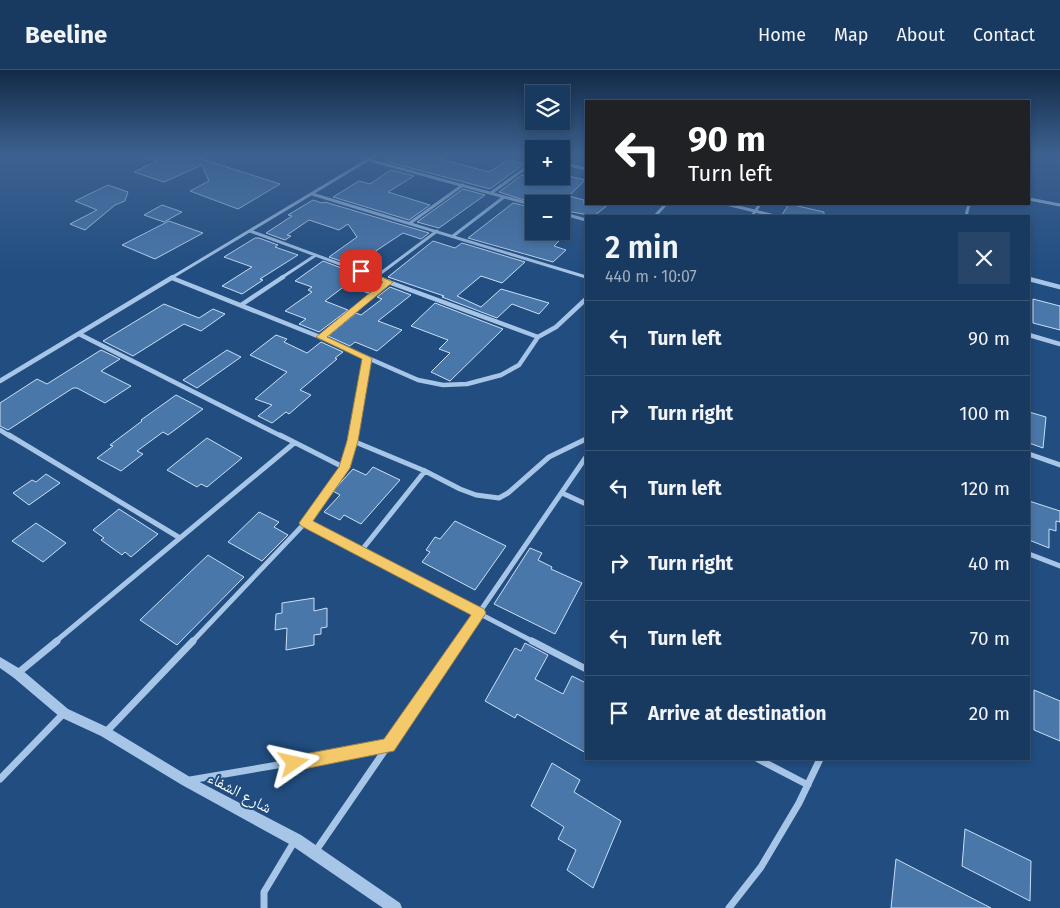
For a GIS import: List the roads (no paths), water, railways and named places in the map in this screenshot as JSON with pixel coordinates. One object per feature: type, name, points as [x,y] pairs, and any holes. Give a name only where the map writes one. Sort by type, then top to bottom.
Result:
[{"type":"street","points":[[312,194],[585,276]]},
{"type":"street","points":[[0,381],[312,194]]},
{"type":"street","points":[[410,223],[450,194]]},
{"type":"street","points":[[496,194],[525,203]]},
{"type":"street","points":[[453,236],[504,197]]},
{"type":"street","points":[[1030,199],[1060,206]]},
{"type":"street","points":[[657,215],[665,205]]},
{"type":"street","points":[[730,205],[771,215]]},
{"type":"street","points":[[753,215],[759,205]]},
{"type":"street","points":[[570,216],[585,220]]},
{"type":"street","points":[[250,231],[538,337]]},
{"type":"street","points":[[376,276],[437,231]]},
{"type":"street","points":[[241,305],[316,255]]},
{"type":"street","points":[[172,278],[320,337],[418,380],[443,385],[467,384],[501,375],[519,365],[538,337],[563,322],[585,300]]},
{"type":"street","points":[[1030,279],[1060,287]]},
{"type":"street","points":[[320,337],[389,282]]},
{"type":"street","points":[[79,334],[293,444],[344,468]]},
{"type":"street","points":[[1030,335],[1060,344]]},
{"type":"street","points":[[105,732],[305,523],[344,468],[353,441],[367,358]]},
{"type":"street","points":[[0,430],[180,538]]},
{"type":"street","points":[[353,441],[476,495],[499,498],[508,493],[549,457],[585,439]]},
{"type":"street","points":[[18,674],[293,444]]},
{"type":"street","points":[[1030,454],[1060,465]]},
{"type":"street","points":[[315,852],[585,458]]},
{"type":"street","points":[[361,551],[425,471]]},
{"type":"street","points":[[562,493],[585,504]]},
{"type":"street","points":[[305,523],[585,668]]},
{"type":"street","points":[[1030,554],[1060,566]]},
{"type":"street","name":"شارع الشفاء","points":[[0,662],[18,674],[64,713],[105,732],[186,781],[296,840],[395,908]]},
{"type":"street","points":[[0,779],[64,713]]},
{"type":"street","points":[[186,781],[389,746]]},
{"type":"street","points":[[760,760],[808,785]]},
{"type":"street","points":[[729,908],[761,867],[799,803],[820,760]]},
{"type":"street","points":[[264,908],[264,892],[296,840]]}]
